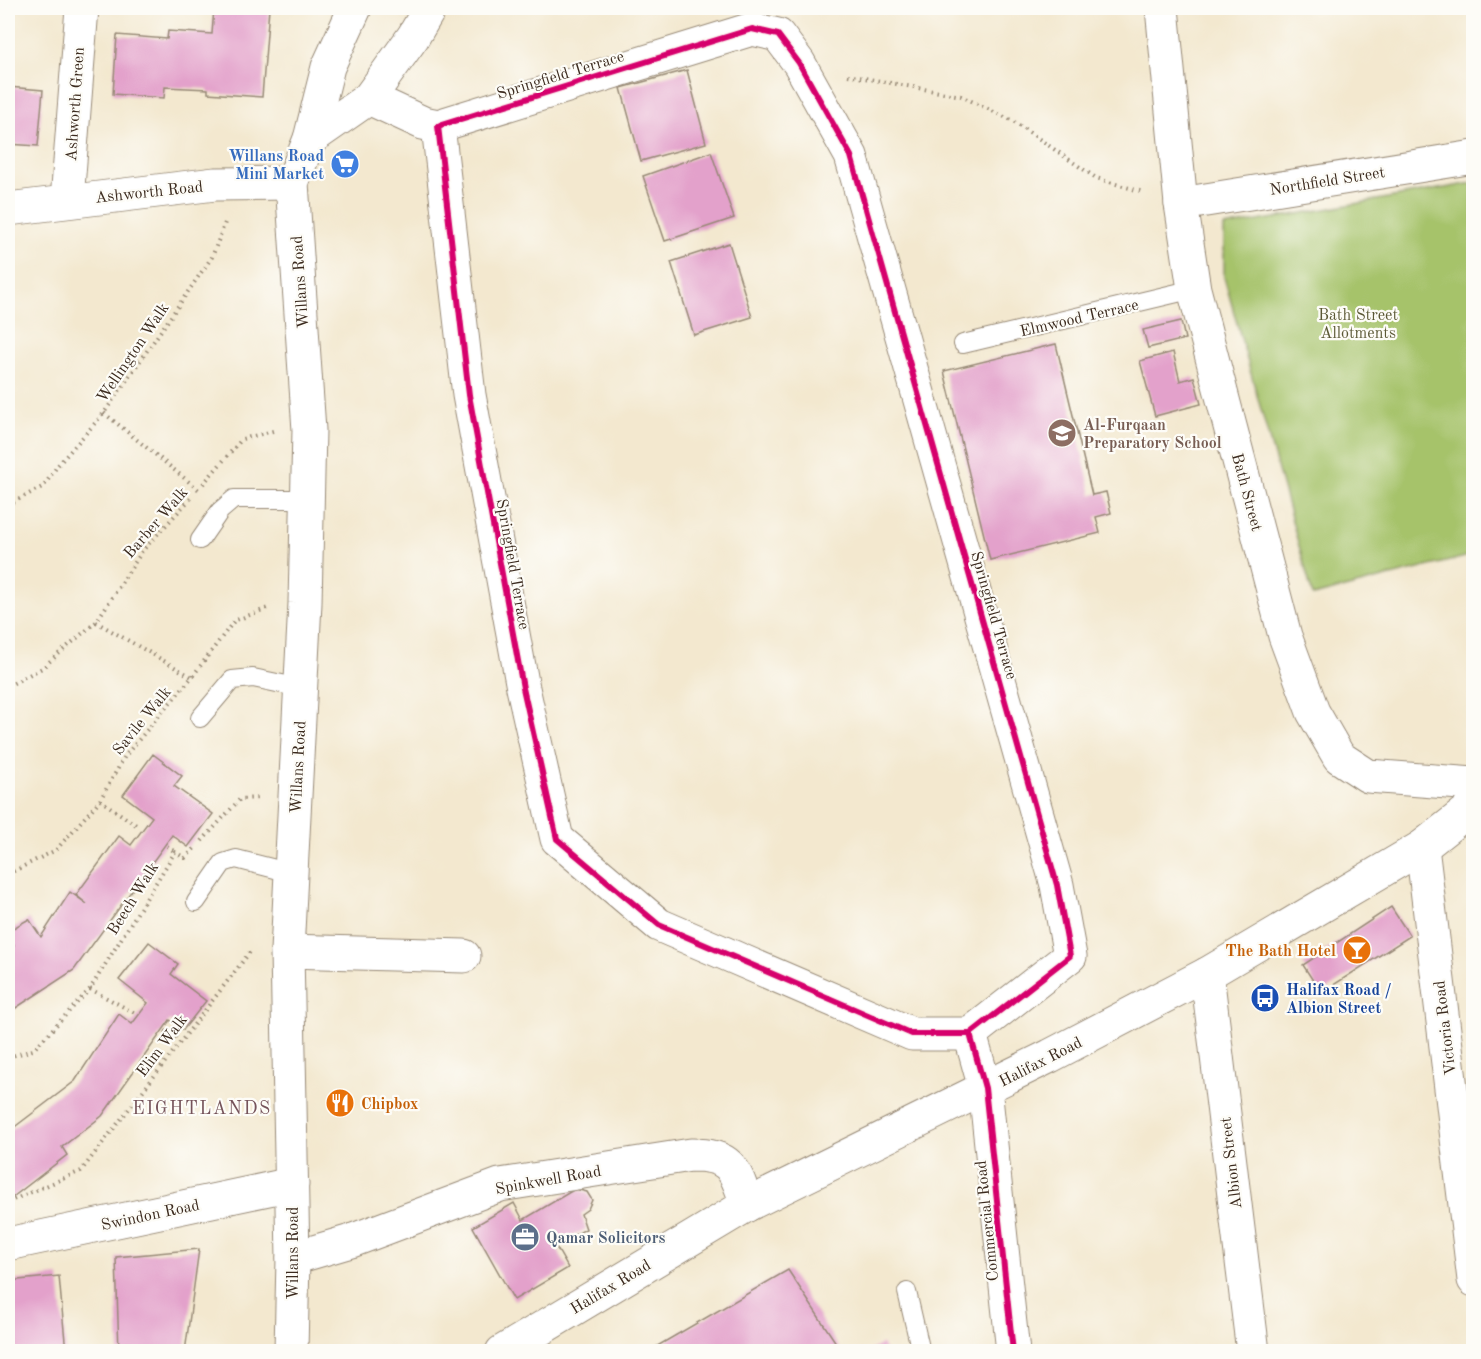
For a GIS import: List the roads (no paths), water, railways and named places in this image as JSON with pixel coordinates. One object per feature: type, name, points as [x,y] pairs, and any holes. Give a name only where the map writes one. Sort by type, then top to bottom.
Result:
[{"type":"street","name":"Ashworth Green","points":[[67,200],[82,8]]},
{"type":"street","points":[[292,183],[310,139],[328,67],[355,8]]},
{"type":"street","points":[[310,139],[369,98],[413,37],[430,8]]},
{"type":"street","name":"Bath Street","points":[[1162,8],[1181,204],[1194,289],[1286,636],[1313,712],[1339,757],[1368,776],[1473,784]]},
{"type":"street","name":"Springfield Terrace","points":[[752,29],[778,35],[799,63],[851,156],[1057,885],[1070,956],[970,1034],[912,1034],[659,925],[557,839],[523,688],[469,395],[438,126],[752,29]]},
{"type":"street","points":[[369,98],[423,123],[438,126]]},
{"type":"street","name":"Northfield Street","points":[[1181,204],[1473,156]]},
{"type":"street","name":"Ashworth Road","points":[[8,209],[67,200],[215,184],[292,183]]},
{"type":"street","name":"Willans Road","points":[[291,1352],[293,1258],[287,951],[305,603],[309,430],[292,183]]},
{"type":"street","name":"Halifax Road","points":[[502,1352],[747,1204],[985,1088],[1207,974],[1422,847],[1473,806]]},
{"type":"street","name":"Victoria Road","points":[[1422,847],[1473,1280]]},
{"type":"street","points":[[287,951],[464,956]]},
{"type":"street","name":"Albion Street","points":[[1207,974],[1253,1352]]},
{"type":"street","points":[[970,1034],[985,1088]]},
{"type":"street","name":"Commercial Road","points":[[985,1088],[1012,1352]]},
{"type":"street","name":"Spinkwell Road","points":[[293,1258],[351,1242],[500,1185],[691,1155],[713,1155],[736,1171],[747,1204]]},
{"type":"street","name":"Swindon Road","points":[[8,1244],[292,1184]]},
{"type":"lane","name":"Elmwood Terrace","points":[[963,344],[1194,289]]},
{"type":"lane","points":[[200,540],[220,511],[234,499],[307,499]]},
{"type":"lane","points":[[200,718],[232,681],[253,678],[301,688]]},
{"type":"lane","points":[[196,902],[223,863],[236,859],[291,873]]},
{"type":"lane","points":[[907,1292],[921,1352]]},
{"type":"place","name":"Willans Road Mini Market","points":[[345,164]]},
{"type":"place","name":"Al-Furqaan Preparatory School","points":[[1062,433]]},
{"type":"place","name":"The Bath Hotel","points":[[1357,950]]},
{"type":"place","name":"Halifax Road / Albion Street","points":[[1265,998]]},
{"type":"place","name":"Chipbox","points":[[340,1103]]},
{"type":"place","name":"Qamar Solicitors","points":[[525,1237]]},
{"type":"district","name":"EIGHTLANDS","points":[[202,1108]]},
{"type":"park label","name":"Bath Street Allotments","points":[[1358,323]]}]
